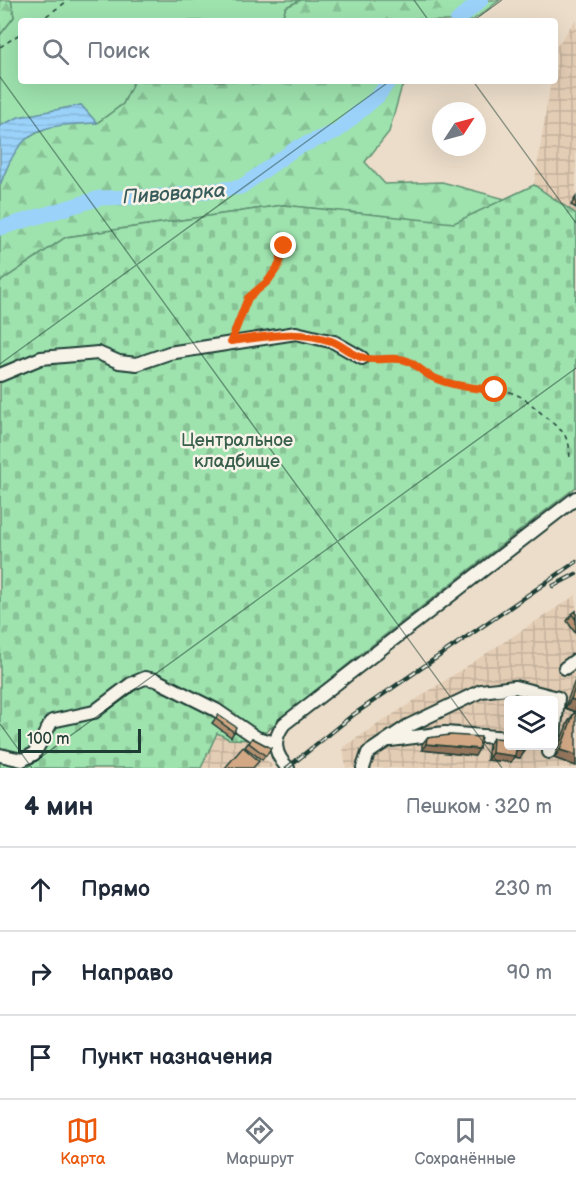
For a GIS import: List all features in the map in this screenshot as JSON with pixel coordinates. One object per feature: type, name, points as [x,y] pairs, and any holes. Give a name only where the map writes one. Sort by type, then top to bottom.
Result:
[{"type":"street","points":[[0,375],[41,358],[98,353],[119,362],[137,364],[169,353],[231,341],[296,333],[310,334],[334,342],[362,358]]},
{"type":"street","points":[[288,768],[277,753],[276,743],[284,724],[576,498]]},
{"type":"street","points":[[565,668],[576,660]]},
{"type":"street","points":[[0,755],[22,760],[34,754],[52,721],[94,712],[131,684],[146,678],[156,680],[216,710],[257,738],[276,743]]},
{"type":"street","points":[[363,768],[368,753],[408,726],[481,691],[515,687],[550,696]]},
{"type":"street","points":[[385,742],[445,733],[504,738]]},
{"type":"path","points":[[43,18],[69,0]]},
{"type":"path","points":[[0,46],[18,35]]},
{"type":"path","points":[[231,341],[248,298],[268,281],[279,265],[284,246]]},
{"type":"path","points":[[362,358],[376,360],[393,357],[407,360],[432,377],[517,395],[547,416],[564,433],[569,446],[570,459]]},
{"type":"shaded area","points":[[576,19],[576,214],[534,185],[551,84],[558,84],[558,45]]},
{"type":"shaded area","points":[[576,595],[576,768],[346,768],[343,747]]},
{"type":"shaded area","points":[[217,732],[256,740],[270,752],[265,759],[273,765],[271,768],[201,768]]},
{"type":"green space","points":[[0,0],[11,0],[14,17],[0,35]]},
{"type":"green space","points":[[11,0],[301,0],[286,7],[282,18],[18,18],[18,84],[133,84],[123,104],[97,123],[81,105],[19,117],[0,126],[0,35],[14,17]]},
{"type":"green space","points":[[301,0],[500,0],[476,18],[282,18],[286,7]]},
{"type":"green space","points":[[133,84],[405,84],[401,89],[389,132],[365,162],[385,184],[442,182],[505,199],[534,185],[576,214],[576,487],[420,220],[283,205],[66,237],[0,282],[0,185],[10,160],[21,142],[51,125],[97,123],[123,104]]},
{"type":"green space","name":"Центральное кладбище","points":[[534,185],[576,214],[576,487],[358,656],[256,740],[229,739],[217,733],[201,768],[0,768],[0,282],[66,237],[283,205],[454,223]]},
{"type":"water","points":[[81,105],[97,123],[46,128],[35,133],[16,151],[0,185],[0,126],[19,117]]},
{"type":"building","points":[[576,685],[576,701],[571,699]]},
{"type":"building","points":[[574,713],[576,714],[576,755],[560,750]]},
{"type":"building","points":[[218,715],[236,727],[234,732],[216,719]]},
{"type":"building","points":[[450,735],[481,737],[479,749],[426,744],[427,738]]},
{"type":"building","points":[[252,738],[271,748],[266,756],[249,743]]},
{"type":"building","points":[[493,738],[504,739],[504,750],[516,750],[515,756],[492,753]]},
{"type":"building","points":[[243,747],[259,761],[253,768],[225,768]]},
{"type":"waterway","name":"Пивоварка","points":[[460,18],[481,0]]},
{"type":"waterway","name":"Пивоварка","points":[[0,228],[100,198],[170,196],[241,187],[296,148],[337,131],[378,96],[387,84]]},
{"type":"railway","points":[[287,768],[353,715],[576,562]]},
{"type":"railway","points":[[553,586],[576,574]]},
{"type":"route","points":[[284,246],[279,265],[268,281],[248,298],[231,341],[296,333],[310,334],[334,342],[362,358],[376,360],[393,357],[407,360],[432,377],[476,388],[495,390]]}]
